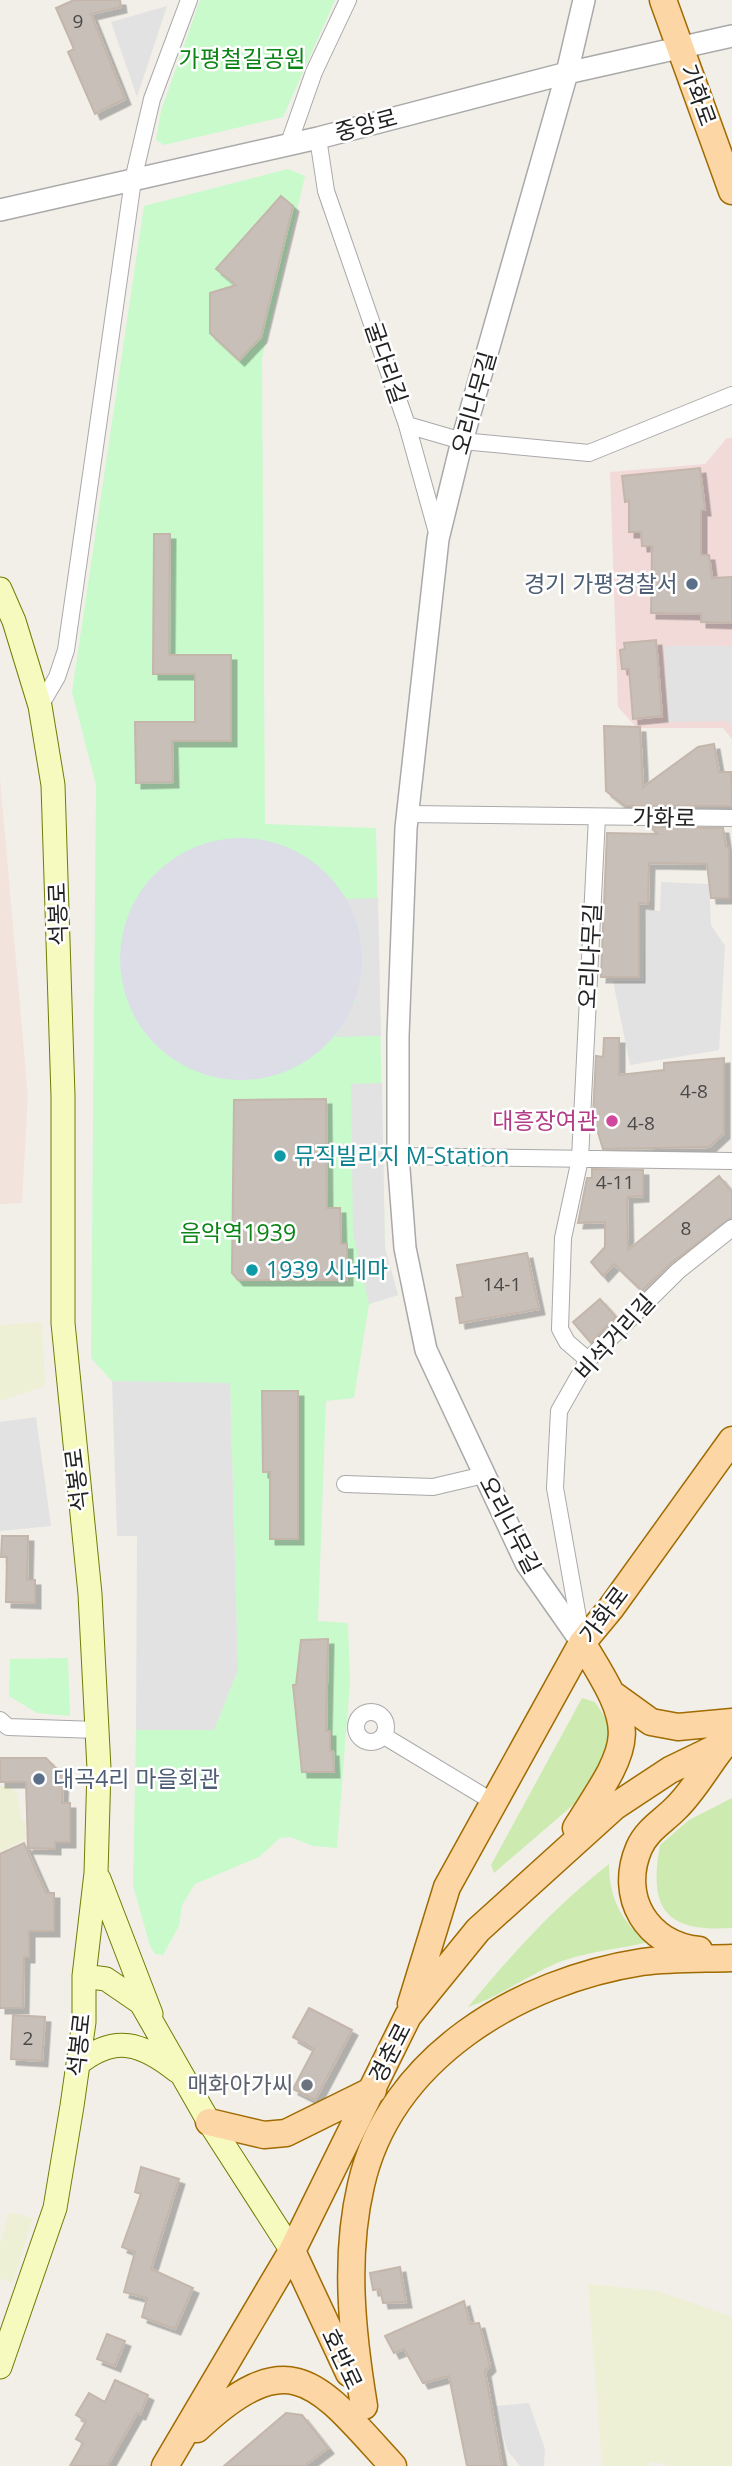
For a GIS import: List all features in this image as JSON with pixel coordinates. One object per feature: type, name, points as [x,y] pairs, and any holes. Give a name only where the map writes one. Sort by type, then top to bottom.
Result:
[{"type":"main road","name":"가화로","points":[[663,0],[732,191]]},
{"type":"main road","name":"석봉로","points":[[0,589],[14,621],[40,706],[53,785],[63,1096],[63,1323],[90,1594],[97,1730],[96,1873],[84,1976],[84,2022],[78,2064],[55,2208],[0,2367]]},
{"type":"main road","name":"가화로","points":[[408,2016],[447,1887],[582,1643],[611,1608],[732,1440]]},
{"type":"main road","points":[[558,1855],[606,1782],[620,1752],[623,1724],[615,1696],[582,1643]]},
{"type":"main road","points":[[615,1696],[651,1722],[730,1736],[676,1809],[648,1834],[639,1847],[633,1879],[640,1915],[663,1940],[696,1950],[732,1949]]},
{"type":"main road","name":"경춘로","points":[[169,2459],[292,2251],[408,2016],[478,1930],[558,1855],[614,1807],[670,1770],[730,1736]]},
{"type":"main road","points":[[96,1873],[156,2030]]},
{"type":"main road","points":[[209,2122],[264,2136],[286,2133],[369,2092],[513,2004],[581,1976],[666,1959],[732,1958]]},
{"type":"main road","points":[[84,1976],[106,1979],[141,2003],[209,2122],[292,2251]]},
{"type":"main road","points":[[364,2406],[352,2338],[351,2287],[356,2210],[361,2183],[374,2144],[397,2102],[425,2068],[454,2040]]},
{"type":"main road","points":[[78,2064],[102,2047],[114,2044],[133,2046],[182,2074]]},
{"type":"main road","name":"호반로","points":[[292,2251],[393,2466]]},
{"type":"main road","points":[[169,2459],[228,2401],[261,2382],[279,2379],[296,2381],[335,2403],[393,2466]]},
{"type":"street","points":[[40,706],[57,677],[66,650],[133,180],[152,99],[189,0]]},
{"type":"street","points":[[289,143],[314,72],[348,0]]},
{"type":"street","name":"오리나무길","points":[[582,1643],[526,1563],[426,1350],[405,1248],[398,1156],[398,1036],[408,814],[438,539],[462,441],[567,73],[584,0]]},
{"type":"street","name":"중앙로","points":[[0,210],[318,138],[567,73],[732,36]]},
{"type":"street","name":"굴다리길","points":[[318,138],[326,191],[407,425],[462,441],[589,453],[732,396]]},
{"type":"street","points":[[407,425],[438,539]]},
{"type":"street","points":[[408,814],[597,817]]},
{"type":"street","name":"오리나무길","points":[[588,1360],[567,1342],[560,1329],[563,1238],[580,1159],[597,817]]},
{"type":"street","name":"가화로","points":[[597,817],[732,818]]},
{"type":"street","points":[[398,1156],[732,1161]]},
{"type":"street","name":"비석거리길","points":[[582,1643],[555,1488],[556,1422],[569,1389],[588,1360],[678,1271],[732,1228]]},
{"type":"street","points":[[345,1485],[433,1487],[484,1475]]},
{"type":"street","points":[[3,1724],[97,1730]]},
{"type":"street","points":[[384,1736],[495,1803]]},
{"type":"shaded area","points":[[167,6],[137,97],[111,22]]},
{"type":"shaded area","name":"경기 가평경찰서","points":[[727,438],[732,438],[732,739],[723,728],[637,728],[618,707],[610,472],[705,464]]},
{"type":"shaded area","points":[[664,646],[732,646],[732,728],[728,721],[668,722]]},
{"type":"shaded area","points":[[0,778],[28,1096],[22,1203],[0,1204]]},
{"type":"shaded area","points":[[241,838],[265,841],[298,853],[318,866],[334,882],[347,902],[356,924],[362,959],[359,983],[347,1016],[334,1036],[318,1052],[298,1065],[276,1074],[241,1080],[217,1077],[184,1065],[164,1052],[148,1036],[135,1016],[126,994],[120,959],[123,935],[135,902],[148,882],[164,866],[184,853],[206,844]]},
{"type":"shaded area","points":[[661,882],[709,884],[711,925],[725,946],[719,1050],[630,1065],[613,981],[644,981],[645,910],[660,911]]},
{"type":"shaded area","points":[[378,898],[381,1036],[335,1037],[355,1001],[357,924],[345,899]]},
{"type":"shaded area","points":[[382,1083],[385,1248],[398,1295],[369,1304],[353,1233],[351,1084]]},
{"type":"shaded area","points":[[112,1381],[230,1383],[238,1670],[214,1730],[136,1730],[137,1536],[117,1536]]},
{"type":"shaded area","points":[[36,1417],[51,1526],[0,1531],[0,1422]]},
{"type":"shaded area","points":[[529,2403],[545,2449],[544,2466],[520,2466],[507,2450],[496,2406]]},
{"type":"green space","name":"가평철길공원","points":[[200,0],[335,0],[283,117],[164,145],[156,140],[161,111]]},
{"type":"green space","name":"음악역1939","points":[[288,169],[305,176],[262,358],[265,824],[376,828],[385,1248],[398,1295],[369,1304],[354,1398],[326,1401],[318,1621],[348,1623],[350,1682],[337,1848],[313,1846],[290,1837],[280,1838],[259,1857],[195,1884],[182,1905],[179,1926],[163,1955],[155,1954],[150,1946],[133,1885],[136,1730],[214,1730],[238,1670],[230,1384],[112,1381],[91,1358],[96,785],[72,692],[144,206]]},
{"type":"green space","points":[[42,1322],[45,1386],[0,1401],[0,1325]]},
{"type":"green space","points":[[68,1658],[70,1716],[37,1713],[9,1696],[10,1659]]},
{"type":"green space","points":[[582,1698],[595,1702],[616,1734],[587,1793],[494,1873],[491,1865]]},
{"type":"green space","points":[[0,1786],[10,1786],[17,1794],[22,1821],[25,1823],[26,1839],[0,1852]]},
{"type":"green space","points":[[732,1798],[732,1928],[691,1926],[677,1921],[660,1901],[657,1867],[660,1845],[689,1820]]},
{"type":"green space","points":[[609,1864],[611,1887],[618,1908],[639,1935],[649,1942],[568,1959],[468,2007],[535,1931]]},
{"type":"green space","points":[[9,2212],[33,2218],[13,2283],[0,2279],[0,2244]]},
{"type":"green space","points":[[588,2284],[658,2291],[732,2317],[732,2466],[669,2466],[651,2461],[649,2466],[602,2466]]},
{"type":"building","points":[[74,0],[120,0],[121,7],[91,14],[125,99],[95,114],[68,52],[74,49],[56,8]]},
{"type":"building","points":[[281,196],[293,206],[261,337],[239,360],[210,333],[210,293],[236,285],[216,269]]},
{"type":"building","points":[[700,468],[705,510],[701,510],[701,555],[709,555],[712,578],[732,577],[732,623],[701,622],[701,614],[651,613],[652,546],[642,546],[641,532],[629,532],[629,501],[625,502],[622,476]]},
{"type":"building","points":[[154,534],[170,534],[169,655],[231,655],[231,741],[172,741],[173,782],[136,783],[135,722],[195,722],[195,674],[153,674]]},
{"type":"building","points":[[656,640],[662,716],[633,719],[629,669],[622,669],[620,650],[625,649],[624,643]]},
{"type":"building","points":[[604,726],[640,727],[643,787],[698,747],[714,744],[719,772],[731,772],[732,806],[625,806],[606,791]]},
{"type":"building","points":[[650,827],[723,828],[726,847],[729,847],[729,898],[711,898],[707,864],[649,863],[648,904],[639,903],[639,977],[601,977],[607,833],[658,834]]},
{"type":"building","points":[[604,1038],[619,1038],[619,1075],[664,1070],[664,1063],[724,1058],[724,1133],[709,1147],[603,1149],[593,1116],[596,1056],[603,1057]]},
{"type":"building","name":"뮤직빌리지 M-Station","points":[[326,1099],[327,1208],[340,1208],[341,1244],[347,1244],[347,1280],[238,1280],[232,1273],[234,1100]]},
{"type":"building","points":[[592,1169],[643,1170],[643,1196],[627,1197],[628,1250],[719,1176],[732,1192],[732,1217],[671,1263],[642,1291],[614,1264],[603,1276],[591,1262],[605,1247],[605,1222],[578,1223],[587,1178],[592,1178]]},
{"type":"building","points":[[527,1253],[539,1309],[460,1323],[456,1298],[463,1297],[457,1265]]},
{"type":"building","points":[[600,1299],[616,1317],[591,1343],[573,1322]]},
{"type":"building","points":[[262,1391],[298,1391],[298,1539],[270,1539],[270,1472],[263,1472]]},
{"type":"building","points":[[2,1536],[28,1536],[27,1580],[35,1580],[35,1603],[6,1602],[7,1557],[1,1557]]},
{"type":"building","points":[[328,1639],[326,1731],[330,1731],[334,1772],[302,1772],[293,1685],[296,1685],[301,1640]]},
{"type":"building","points":[[0,1758],[46,1758],[63,1776],[62,1803],[70,1803],[70,1842],[55,1842],[55,1849],[28,1848],[26,1782],[0,1782]]},
{"type":"building","points":[[24,1843],[46,1893],[54,1893],[54,1931],[29,1931],[29,1957],[24,1957],[23,2008],[0,2008],[0,1854]]},
{"type":"building","points":[[309,2008],[352,2030],[315,2100],[293,2089],[314,2049],[293,2037]]},
{"type":"building","points":[[13,2015],[45,2017],[42,2061],[11,2059]]},
{"type":"building","points":[[141,2167],[179,2179],[151,2269],[193,2288],[175,2329],[142,2317],[147,2298],[124,2292],[135,2252],[122,2247],[141,2194],[135,2192]]},
{"type":"building","points":[[400,2267],[406,2302],[383,2303],[380,2289],[373,2290],[370,2273]]},
{"type":"building","points":[[464,2301],[470,2324],[479,2323],[490,2366],[485,2371],[502,2466],[467,2466],[449,2376],[423,2383],[404,2349],[394,2353],[385,2336]]},
{"type":"building","points":[[107,2334],[125,2341],[115,2366],[97,2359]]},
{"type":"building","points":[[115,2380],[148,2395],[140,2414],[137,2413],[107,2466],[70,2466],[83,2443],[76,2439],[86,2421],[76,2415],[89,2393],[105,2402]]},
{"type":"building","points":[[286,2413],[302,2415],[328,2448],[304,2466],[224,2466]]},
{"type":"place","name":"경기 가평경찰서","points":[[692,584]]},
{"type":"place","name":"대흥장여관","points":[[612,1121]]},
{"type":"place","name":"뮤직빌리지 M-Station","points":[[280,1156]]},
{"type":"place","name":"1939 시네마","points":[[252,1270]]},
{"type":"place","name":"대곡4리 마을회관","points":[[39,1779]]},
{"type":"place","name":"매화아가씨","points":[[307,2085]]}]
